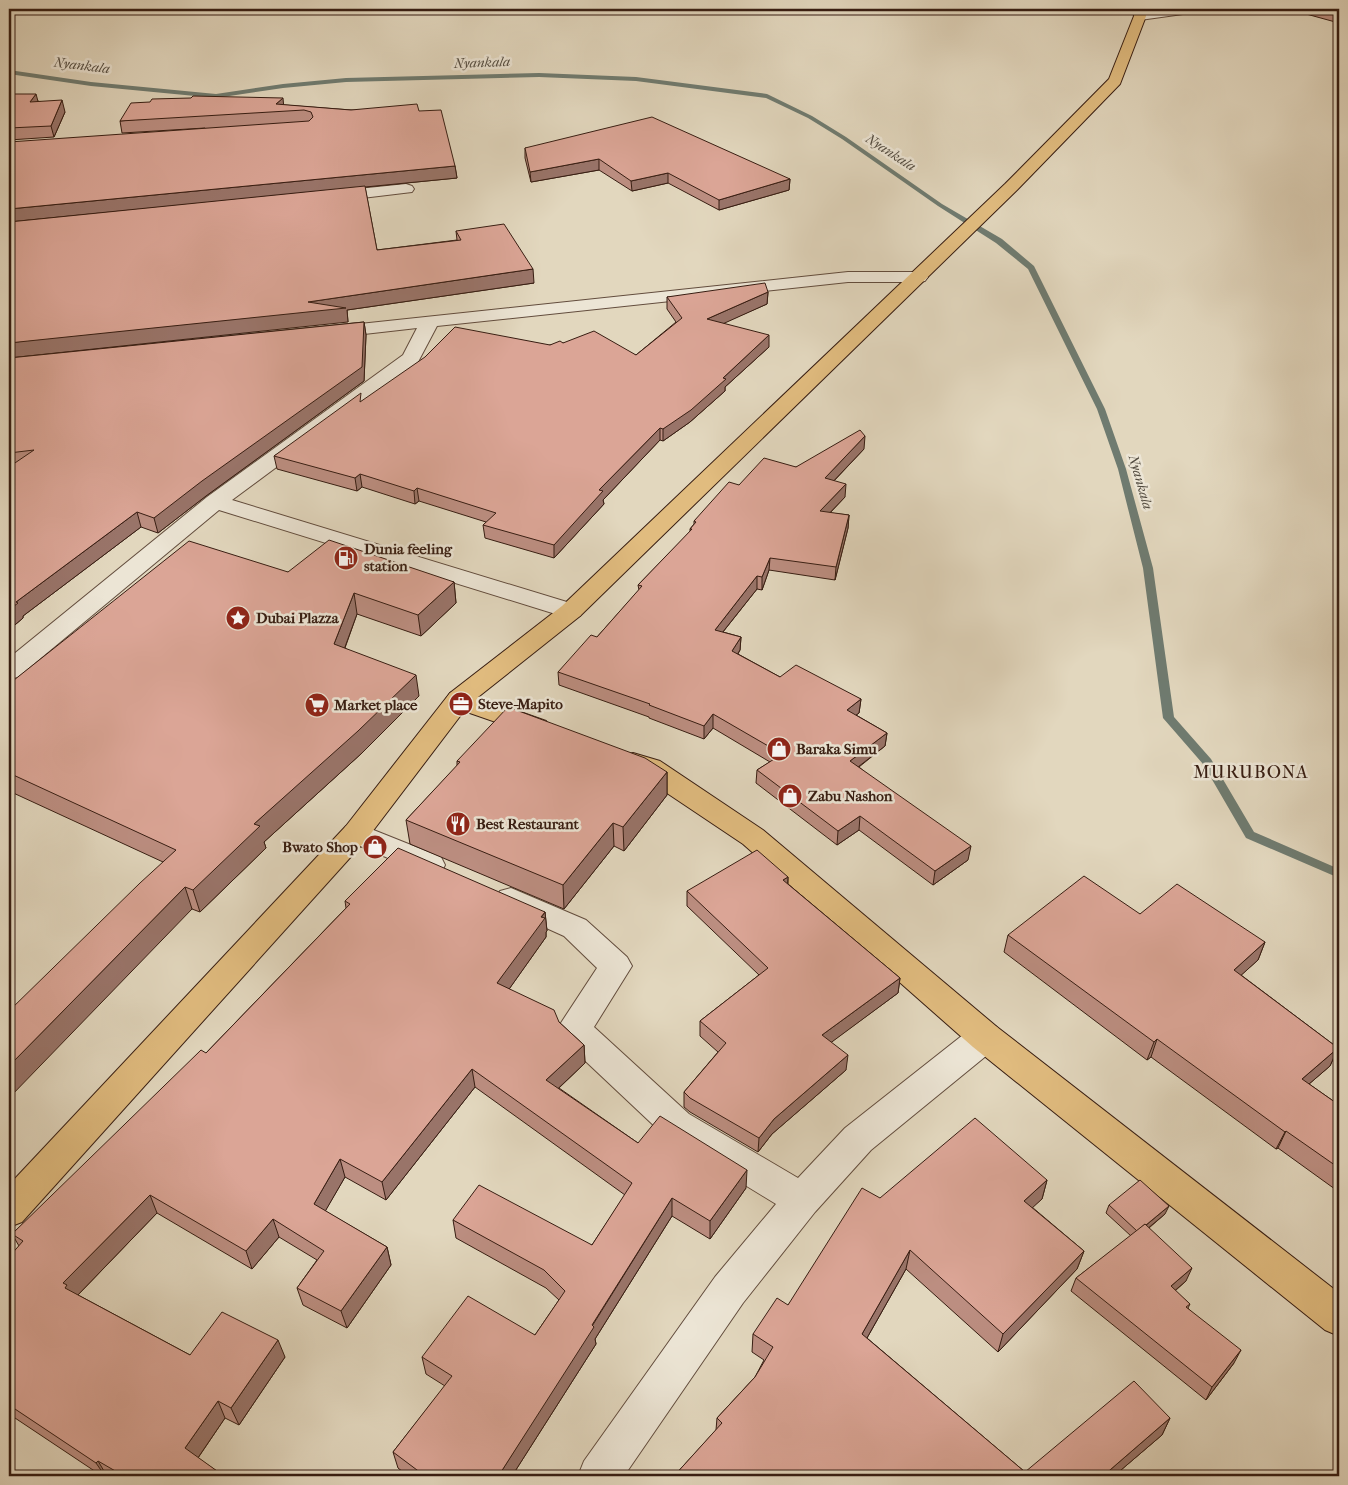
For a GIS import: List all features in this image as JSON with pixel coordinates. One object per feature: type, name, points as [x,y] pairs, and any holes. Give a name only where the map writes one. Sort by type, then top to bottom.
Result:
[{"type":"main road","points":[[9,1210],[356,833],[459,699],[571,611],[919,276],[1115,81],[1139,13]]},
{"type":"main road","points":[[459,699],[560,735]]},
{"type":"main road","points":[[605,752],[650,768],[753,837],[985,1037],[1339,1317]]},
{"type":"street","points":[[1139,13],[1190,9]]},
{"type":"street","points":[[316,198],[406,189]]},
{"type":"street","points":[[313,334],[848,277],[919,276]]},
{"type":"street","points":[[9,671],[215,502],[411,358],[430,322]]},
{"type":"street","points":[[215,502],[571,611]]},
{"type":"street","points":[[356,833],[575,928],[616,966],[574,1029],[677,1125],[802,1200]]},
{"type":"street","points":[[599,1476],[729,1290],[802,1200],[858,1139],[985,1037]]},
{"type":"building","points":[[1313,9],[1339,9],[1339,16]]},
{"type":"building","points":[[9,94],[36,94],[30,102],[62,100],[51,126],[9,128]]},
{"type":"building","points":[[193,96],[283,98],[276,104],[351,110],[417,104],[419,111],[441,110],[455,166],[9,209],[9,142],[309,121],[313,117],[311,112],[304,110],[120,121],[131,103],[150,102],[152,99],[191,98]]},
{"type":"building","points":[[652,117],[790,179],[719,200],[668,173],[631,181],[599,159],[530,172],[525,148]]},
{"type":"building","points":[[365,186],[377,250],[461,240],[456,231],[504,224],[533,269],[308,302],[346,308],[9,343],[9,222]]},
{"type":"building","points":[[765,283],[768,292],[707,319],[769,335],[723,378],[726,379],[691,410],[663,429],[660,428],[599,490],[603,491],[554,545],[483,525],[496,513],[417,488],[414,491],[360,474],[355,478],[274,456],[361,393],[360,402],[425,357],[455,327],[550,345],[560,341],[563,343],[594,331],[636,355],[682,318],[667,297]]},
{"type":"building","points":[[364,322],[362,367],[202,481],[154,518],[137,512],[16,602],[18,603],[9,610],[9,467],[34,450],[9,453],[9,358]]},
{"type":"building","points":[[860,430],[865,436],[825,478],[846,484],[820,511],[849,515],[836,567],[770,558],[762,577],[757,576],[715,630],[741,637],[732,651],[780,677],[796,665],[861,699],[847,710],[887,733],[850,761],[971,846],[935,871],[860,816],[838,831],[757,770],[782,754],[713,714],[704,726],[650,704],[558,672],[591,635],[597,637],[642,586],[638,585],[692,529],[690,529],[696,522],[694,521],[729,482],[739,485],[764,458],[796,467]]},
{"type":"building","points":[[329,540],[454,582],[418,615],[354,593],[334,644],[416,675],[358,731],[254,824],[260,826],[193,890],[185,887],[9,1066],[9,1011],[176,850],[9,773],[9,684],[189,541],[288,572]]},
{"type":"building","points":[[508,707],[645,758],[667,772],[623,827],[613,823],[563,885],[406,820],[460,762],[457,761]]},
{"type":"building","points":[[398,848],[545,912],[541,917],[545,918],[497,983],[554,1010],[559,1022],[584,1045],[546,1080],[638,1143],[660,1116],[747,1170],[710,1221],[672,1198],[592,1325],[594,1327],[501,1472],[506,1476],[425,1476],[393,1452],[452,1376],[422,1357],[468,1296],[535,1335],[565,1291],[544,1270],[453,1220],[479,1185],[592,1245],[632,1183],[472,1069],[382,1182],[340,1159],[314,1204],[387,1247],[341,1311],[297,1288],[324,1251],[273,1219],[246,1251],[150,1195],[63,1283],[67,1285],[65,1288],[190,1355],[222,1312],[278,1340],[231,1408],[218,1401],[185,1448],[224,1476],[124,1476],[98,1461],[96,1463],[9,1405],[9,1257],[23,1241],[12,1234],[201,1050],[206,1053],[350,904],[345,901]]},
{"type":"building","points":[[757,850],[788,877],[783,880],[900,978],[822,1035],[848,1055],[774,1119],[759,1138],[690,1098],[684,1092],[726,1043],[700,1021],[768,968],[687,891]]},
{"type":"building","points":[[1084,876],[1140,914],[1177,884],[1265,942],[1234,970],[1338,1048],[1302,1079],[1339,1105],[1339,1168],[1285,1132],[1157,1039],[1154,1042],[1008,935]]},
{"type":"building","points":[[975,1118],[1047,1180],[1024,1201],[1084,1251],[1003,1334],[910,1250],[862,1334],[1025,1472],[1134,1381],[1170,1418],[1103,1476],[674,1476],[722,1423],[717,1418],[755,1377],[773,1347],[753,1334],[777,1298],[788,1305],[862,1188],[880,1198]]},
{"type":"building","points":[[1140,1180],[1169,1206],[1137,1231],[1109,1205]]},
{"type":"building","points":[[1145,1224],[1192,1268],[1171,1286],[1190,1304],[1186,1307],[1241,1350],[1212,1387],[1076,1278]]},
{"type":"waterway","name":"Nyankala","points":[[9,72],[91,84],[216,96],[283,86],[346,80],[539,75],[636,79],[767,96],[810,117],[844,138],[940,205],[999,241],[1031,268],[1101,409],[1122,469],[1148,568],[1169,718],[1207,762],[1250,835],[1339,874]]},
{"type":"place","name":"Dunia feeling station","points":[[346,558]]},
{"type":"place","name":"Dubai Plazza","points":[[238,618]]},
{"type":"place","name":"Steve-Mapito","points":[[461,704]]},
{"type":"place","name":"Market place","points":[[317,705]]},
{"type":"place","name":"Baraka Simu","points":[[779,749]]},
{"type":"place","name":"Zabu Nashon","points":[[790,796]]},
{"type":"place","name":"Best Restaurant","points":[[458,824]]},
{"type":"place","name":"Bwato Shop","points":[[375,847]]},
{"type":"district","name":"MURUBONA","points":[[1251,772]]}]
